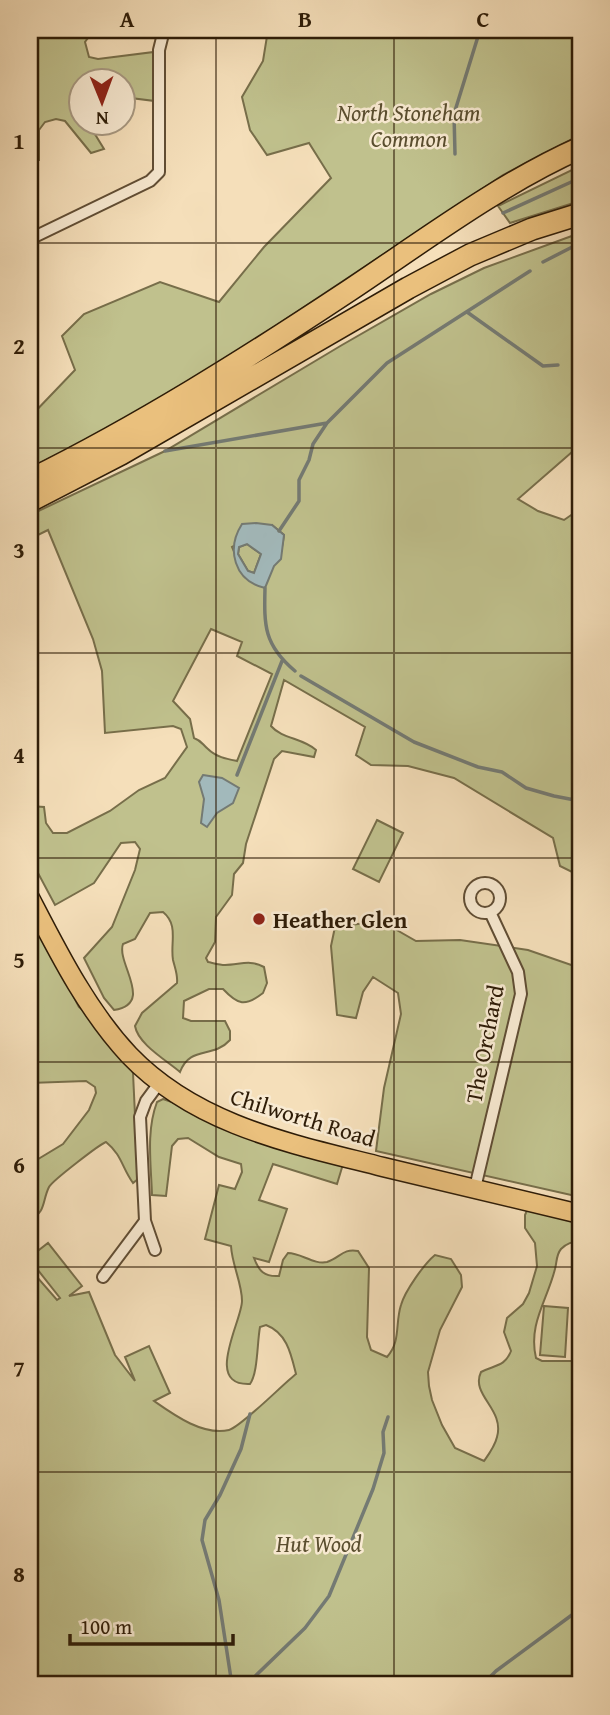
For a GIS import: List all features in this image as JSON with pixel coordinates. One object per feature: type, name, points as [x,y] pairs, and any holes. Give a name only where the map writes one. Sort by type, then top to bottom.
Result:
[{"type":"highway","points":[[30,480],[98,447],[209,382],[499,192],[580,148]]},
{"type":"highway","points":[[30,500],[121,454],[470,255],[532,229],[580,214]]},
{"type":"main road","name":"Chilworth Road","points":[[30,898],[70,973],[100,1019],[129,1055],[160,1082],[215,1116],[262,1135],[335,1155],[580,1214]]},
{"type":"street","points":[[30,239],[150,181],[159,172],[159,50],[164,30]]},
{"type":"street","name":"The Orchard","points":[[475,1188],[521,994],[518,972],[491,912]]},
{"type":"street","points":[[155,1250],[145,1221],[140,1117],[146,1101],[160,1082]]},
{"type":"street","points":[[103,1277],[145,1221]]},
{"type":"green space","points":[[30,30],[45,34],[52,30],[94,30],[85,42],[89,57],[98,59],[154,52],[155,101],[136,99],[136,66],[66,66],[66,122],[56,119],[45,122],[39,130],[39,160],[30,160]]},
{"type":"green space","name":"North Stoneham Common","points":[[268,30],[580,30],[580,135],[503,175],[215,366],[96,435],[30,468],[30,417],[75,370],[62,336],[84,314],[160,282],[219,302],[264,247],[331,178],[309,143],[267,155],[250,130],[242,97],[263,61]]},
{"type":"green space","points":[[77,136],[96,136],[104,149],[91,153]]},
{"type":"green space","name":"North Stoneham Common","points":[[580,166],[580,201],[510,223],[498,206]]},
{"type":"green space","points":[[580,233],[580,445],[518,499],[538,511],[564,520],[580,509],[580,876],[560,866],[553,838],[454,778],[408,766],[371,765],[356,755],[365,727],[284,680],[271,726],[281,734],[316,750],[314,757],[282,751],[274,759],[246,844],[243,863],[234,874],[232,895],[216,917],[215,942],[206,958],[208,962],[221,965],[249,963],[264,967],[267,983],[263,993],[251,1001],[238,1001],[223,989],[209,989],[184,1001],[183,1018],[191,1021],[225,1021],[230,1031],[230,1040],[223,1046],[190,1058],[180,1072],[141,1039],[135,1026],[142,1013],[177,983],[172,954],[172,928],[168,917],[163,912],[150,913],[135,939],[123,944],[122,952],[133,991],[132,1000],[126,1006],[114,1010],[104,998],[84,958],[112,927],[135,870],[140,849],[135,842],[121,843],[94,883],[55,905],[30,858],[30,806],[44,807],[46,823],[53,833],[67,833],[110,811],[139,790],[165,778],[187,747],[181,729],[173,726],[105,733],[102,671],[93,639],[48,530],[30,539],[30,515],[165,451],[342,345],[431,294],[484,268]],"holes":[[[272,525],[284,535],[278,561],[270,568],[245,577],[232,547]],[[211,629],[242,642],[237,656],[272,674],[237,761],[215,754],[194,738],[190,719],[173,701]]]},
{"type":"green space","points":[[247,544],[261,554],[254,573],[248,571],[238,554],[239,547]]},
{"type":"green space","points":[[377,820],[403,833],[379,882],[353,869]]},
{"type":"green space","points":[[30,911],[79,1007],[110,1037],[133,1073],[138,1179],[133,1183],[106,1142],[52,1183],[41,1210],[30,1219],[30,1164],[63,1144],[89,1110],[96,1093],[95,1087],[86,1081],[30,1083]]},
{"type":"green space","points":[[381,921],[416,941],[460,940],[528,950],[580,968],[580,1197],[376,1151],[384,1088],[401,1014],[398,993],[373,977],[363,992],[356,1018],[337,1015],[331,946],[335,927]]},
{"type":"green space","name":"Hut Wood","points":[[163,1099],[344,1161],[337,1184],[273,1164],[259,1200],[287,1209],[269,1262],[254,1258],[263,1272],[279,1276],[283,1260],[288,1253],[327,1262],[349,1251],[358,1251],[369,1268],[367,1337],[371,1350],[387,1357],[396,1339],[403,1299],[411,1285],[435,1255],[451,1259],[461,1275],[462,1287],[440,1330],[428,1372],[429,1386],[442,1425],[455,1448],[484,1461],[495,1444],[498,1427],[493,1410],[480,1388],[481,1372],[502,1363],[509,1356],[511,1351],[504,1332],[507,1318],[523,1304],[537,1266],[535,1243],[525,1228],[525,1215],[528,1208],[580,1218],[580,1241],[568,1244],[558,1254],[552,1281],[536,1323],[534,1346],[536,1358],[542,1361],[580,1361],[580,1685],[30,1685],[30,1269],[57,1300],[60,1298],[30,1257],[48,1243],[82,1286],[69,1296],[89,1292],[115,1355],[135,1381],[125,1357],[149,1346],[170,1393],[154,1401],[189,1423],[209,1430],[229,1430],[252,1414],[296,1374],[283,1339],[266,1325],[260,1327],[256,1365],[250,1384],[236,1382],[229,1375],[228,1351],[242,1301],[240,1287],[231,1246],[205,1239],[219,1185],[235,1189],[242,1172],[241,1164],[219,1157],[188,1138],[178,1139],[172,1146],[166,1196],[152,1195],[151,1124],[157,1102]]},
{"type":"green space","points":[[544,1306],[568,1308],[565,1357],[540,1355]]},
{"type":"water","points":[[242,524],[272,525],[284,535],[281,559],[274,566],[265,588],[246,579],[236,563],[234,544]],"holes":[[[247,544],[261,554],[254,573],[248,571],[238,554],[239,547]]]},
{"type":"water","points":[[203,775],[222,778],[239,788],[233,803],[217,813],[207,827],[201,823],[204,799],[199,782]]},
{"type":"waterway","points":[[455,154],[454,114],[480,30]]},
{"type":"waterway","points":[[503,213],[580,178]]},
{"type":"waterway","points":[[543,262],[580,243]]},
{"type":"waterway","points":[[279,531],[299,501],[299,480],[313,444],[327,423],[387,363],[530,271]]},
{"type":"waterway","points":[[467,312],[543,366],[558,365]]},
{"type":"waterway","points":[[165,451],[327,423]]},
{"type":"waterway","points":[[265,588],[268,634],[277,652],[295,671]]},
{"type":"waterway","points":[[237,775],[282,661]]},
{"type":"waterway","points":[[301,676],[414,742],[478,767],[502,772],[526,788],[580,801]]},
{"type":"waterway","points":[[232,1685],[219,1600],[202,1540],[205,1520],[241,1449],[250,1414]]},
{"type":"waterway","points":[[246,1685],[305,1628],[329,1596],[373,1489],[384,1453],[383,1432],[388,1417]]},
{"type":"waterway","points":[[482,1685],[496,1671],[580,1609]]},
{"type":"place","name":"Heather Glen","points":[[259,919]]}]
